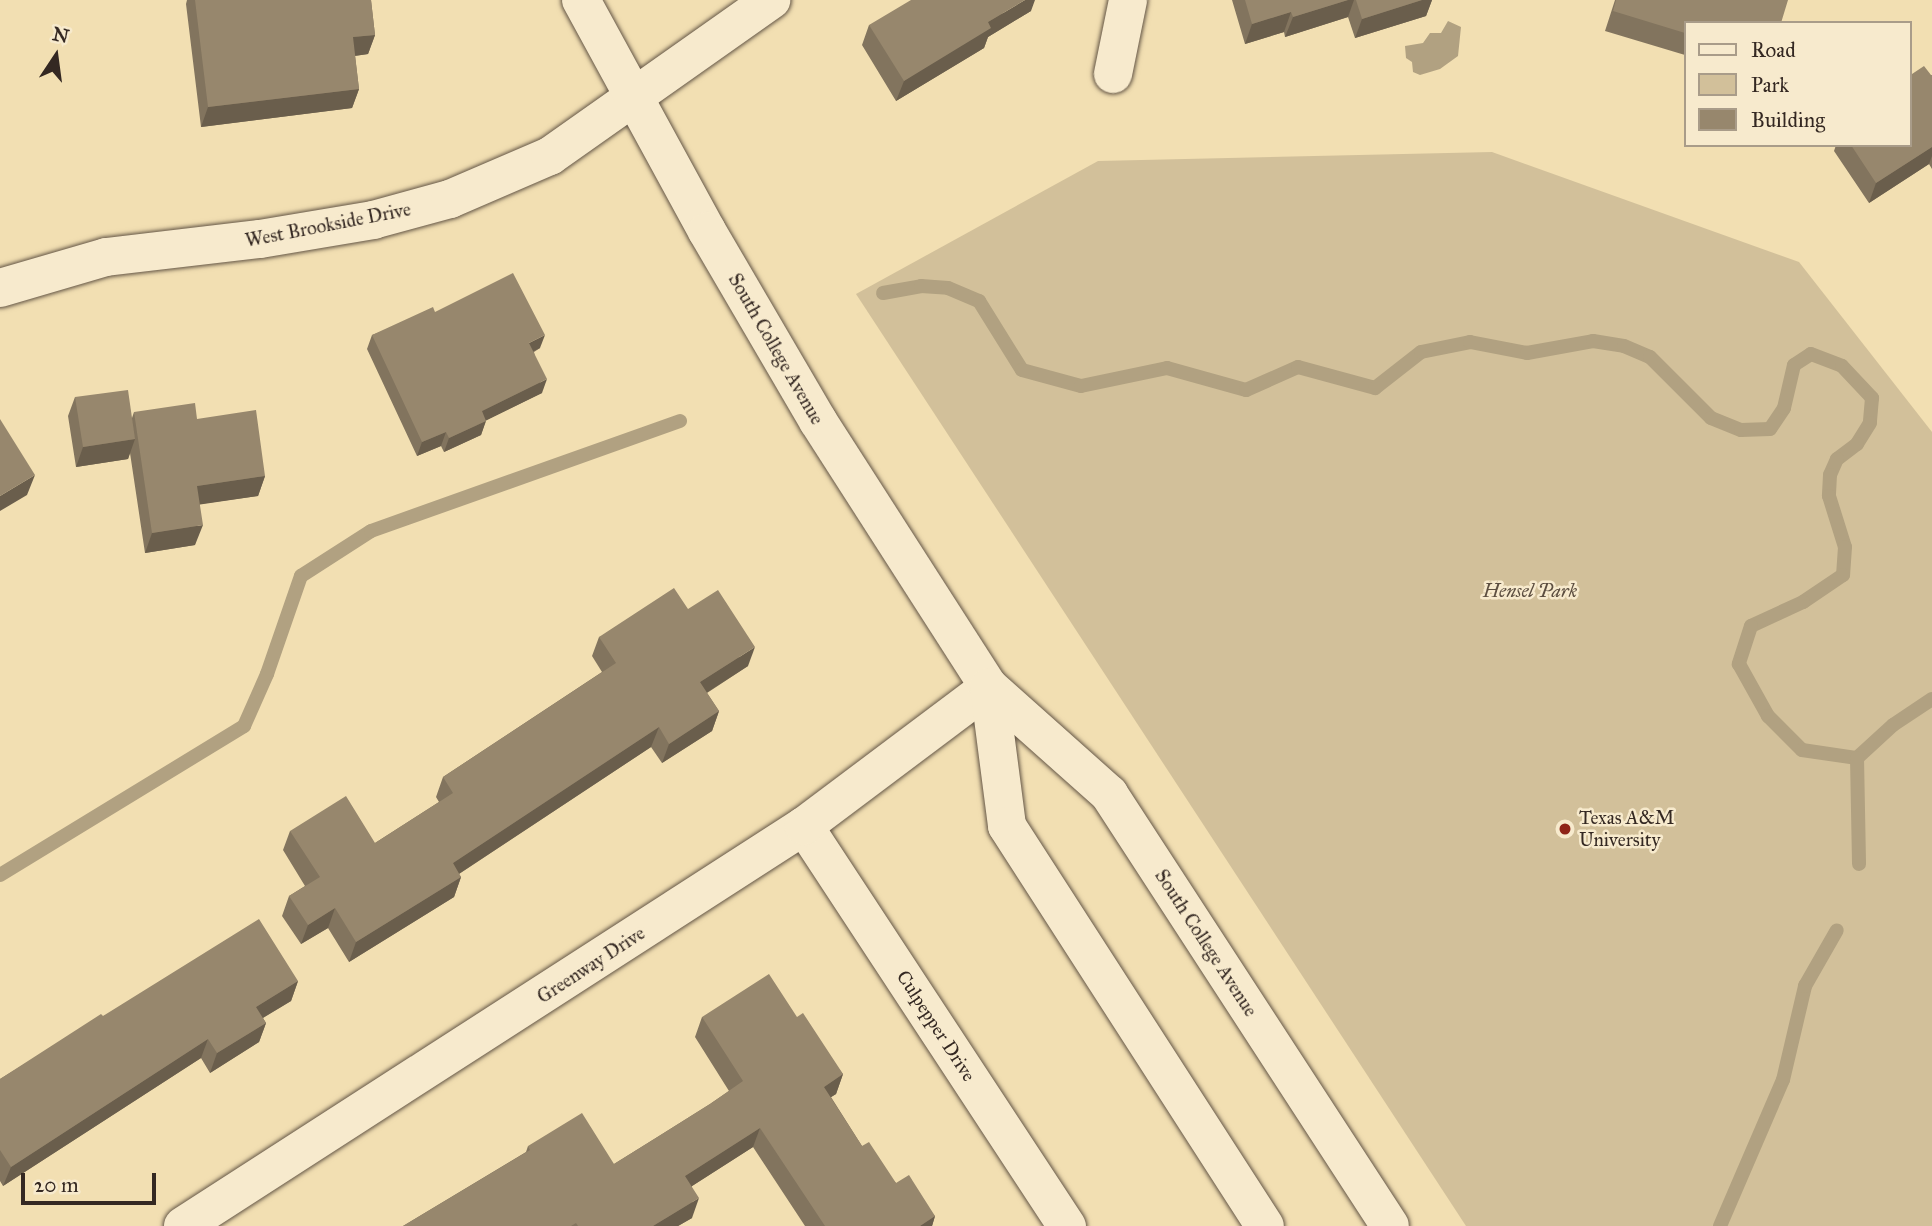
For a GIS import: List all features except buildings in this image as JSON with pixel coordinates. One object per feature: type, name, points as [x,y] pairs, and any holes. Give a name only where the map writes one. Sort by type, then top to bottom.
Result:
[{"type":"street","name":"South College Avenue","points":[[581,0],[632,96],[818,421],[989,687],[1109,794],[1391,1226]]},
{"type":"street","name":"West Brookside Drive","points":[[0,288],[106,257],[260,239],[373,220],[450,199],[550,156],[771,0]]},
{"type":"street","points":[[1113,74],[1128,0]]},
{"type":"street","name":"South College Avenue","points":[[989,687],[1007,826],[1265,1226]]},
{"type":"street","name":"Greenway Drive","points":[[183,1226],[804,826],[989,687]]},
{"type":"street","name":"Culpepper Drive","points":[[804,826],[1067,1226]]},
{"type":"green space","name":"Hensel Park","points":[[1492,152],[1799,262],[1932,432],[1932,1226],[1466,1226],[856,294],[1098,161]]},
{"type":"shaded area","points":[[1448,21],[1461,27],[1458,56],[1440,69],[1420,75],[1413,72],[1412,62],[1406,58],[1405,46],[1423,43],[1430,33],[1441,33]]},
{"type":"waterway","points":[[883,293],[921,286],[948,288],[979,301],[1022,370],[1081,386],[1167,368],[1246,390],[1298,367],[1375,388],[1421,352],[1470,342],[1527,353],[1593,341],[1624,346],[1650,357],[1711,418],[1741,430],[1770,429],[1784,408],[1794,365],[1811,354],[1842,366],[1872,398],[1870,423],[1857,444],[1837,459],[1830,475],[1829,496],[1845,547],[1843,575],[1803,602],[1751,626],[1739,664],[1768,716],[1802,750],[1857,758],[1893,725],[1932,699]]},
{"type":"waterway","points":[[0,875],[244,726],[267,674],[301,576],[371,531],[680,421]]},
{"type":"waterway","points":[[1857,758],[1859,864]]},
{"type":"waterway","points":[[1720,1226],[1783,1080],[1805,986],[1837,930]]},
{"type":"place","name":"Texas A&M University","points":[[1565,829]]}]
